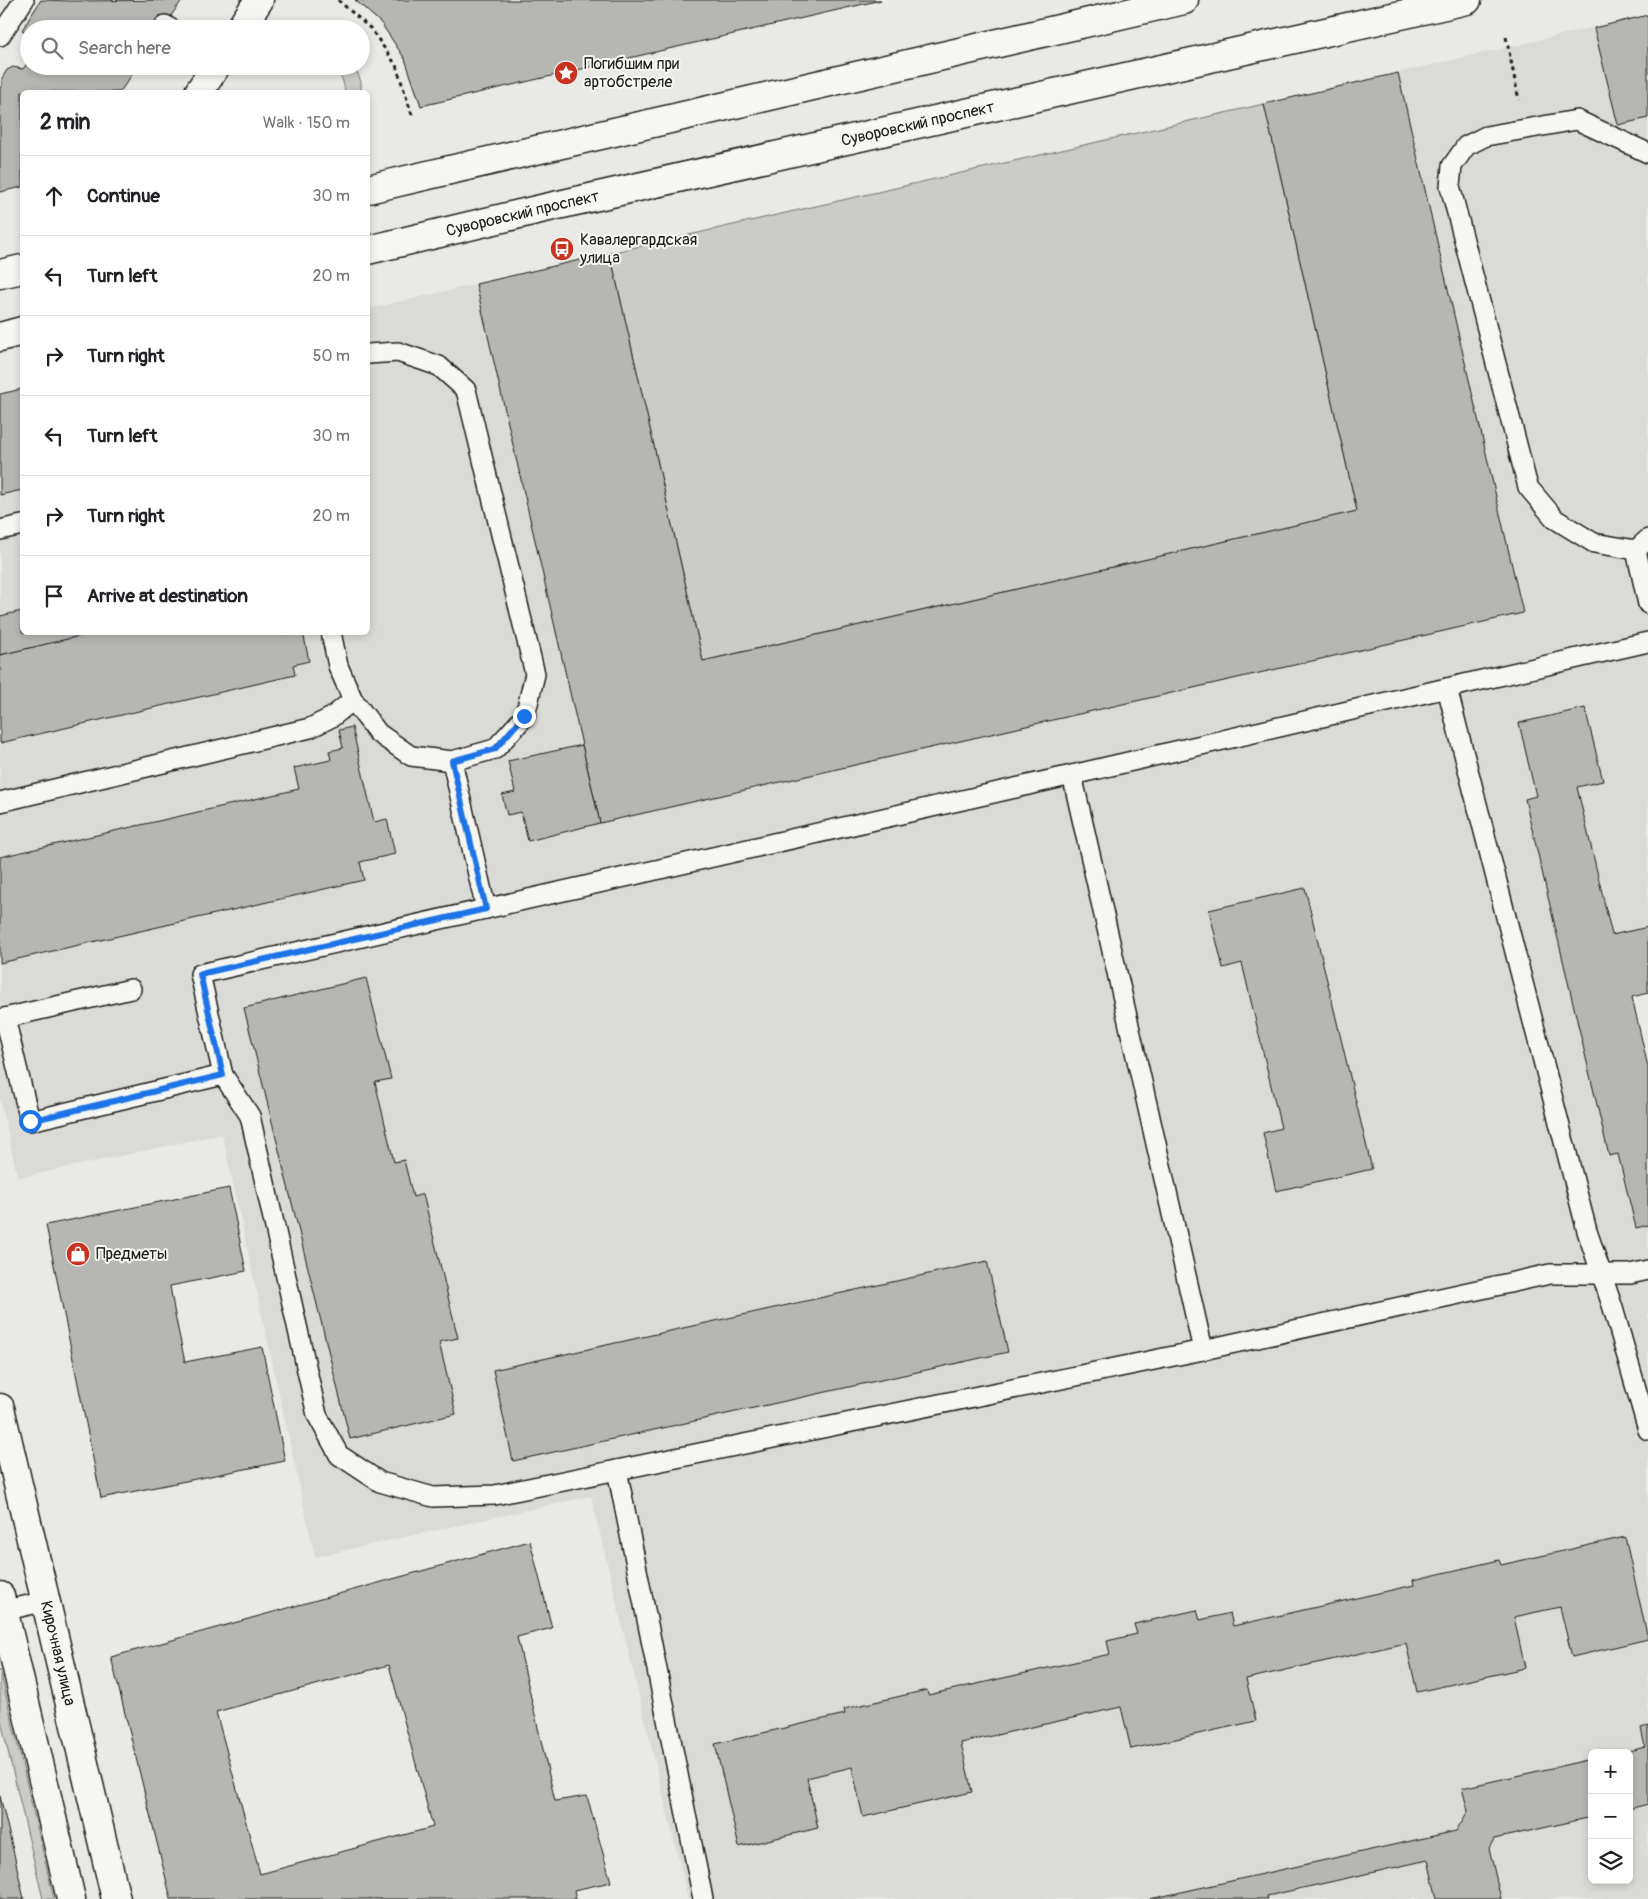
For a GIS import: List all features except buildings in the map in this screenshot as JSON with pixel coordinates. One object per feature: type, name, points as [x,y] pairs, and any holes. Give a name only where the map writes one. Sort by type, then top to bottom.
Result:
[{"type":"main road","points":[[246,20],[259,0]]},
{"type":"main road","points":[[370,189],[1184,0]]},
{"type":"main road","name":"Суворовский проспект","points":[[370,250],[545,208],[1467,0]]},
{"type":"main road","points":[[200,90],[210,75]]},
{"type":"main road","points":[[0,274],[20,269]]},
{"type":"main road","points":[[0,337],[20,332]]},
{"type":"main road","name":"Кирочная улица","points":[[0,1408],[116,1899]]},
{"type":"main road","points":[[2,1604],[71,1899]]},
{"type":"lane","points":[[0,36],[24,0]]},
{"type":"lane","points":[[1648,154],[1577,120],[1486,136],[1466,146],[1452,166],[1450,186],[1528,487],[1555,519],[1594,543],[1642,544],[1648,604]]},
{"type":"lane","points":[[332,635],[338,666],[353,700],[378,733],[411,756],[452,761],[495,749],[524,716],[535,674],[466,390],[439,366],[398,352],[370,354]]},
{"type":"lane","points":[[0,530],[20,525]]},
{"type":"lane","points":[[1648,642],[200,974],[223,1075],[250,1116],[317,1415],[339,1455],[380,1482],[433,1497],[494,1495],[1203,1350],[1550,1274],[1630,1274],[1648,1270]]},
{"type":"lane","points":[[1447,688],[1587,1230],[1602,1274],[1648,1430]]},
{"type":"lane","points":[[0,802],[310,728],[332,717],[353,700]]},
{"type":"lane","points":[[452,761],[486,909]]},
{"type":"lane","points":[[1072,775],[1203,1350]]},
{"type":"lane","points":[[131,989],[3,1019],[30,1121],[223,1075]]},
{"type":"lane","points":[[617,1470],[703,1899]]},
{"type":"lane","points":[[2,1604],[46,1601]]},
{"type":"path","points":[[338,0],[361,20]]},
{"type":"path","points":[[370,28],[396,65],[413,118]]},
{"type":"path","points":[[1506,37],[1525,129]]},
{"type":"shaded area","points":[[1648,15],[1648,993],[1632,997],[1648,1067],[1648,1899],[688,1899],[591,1496],[315,1557],[222,1134],[18,1178],[0,1100],[0,394],[20,389],[20,635],[370,635],[370,309]]},
{"type":"shaded area","points":[[339,75],[358,75],[361,90],[345,90]]},
{"type":"shaded area","points":[[1264,104],[1357,511],[703,661],[610,253]]},
{"type":"shaded area","points":[[0,1670],[54,1899],[43,1899],[0,1717]]},
{"type":"place","name":"Погибшим при артобстреле","points":[[566,73]]},
{"type":"place","name":"Кавалергардская улица","points":[[562,249]]},
{"type":"place","name":"Предметы","points":[[78,1254]]},
{"type":"route","points":[[30,1121],[223,1075],[200,974],[486,909],[452,761],[495,749],[524,716]]}]
